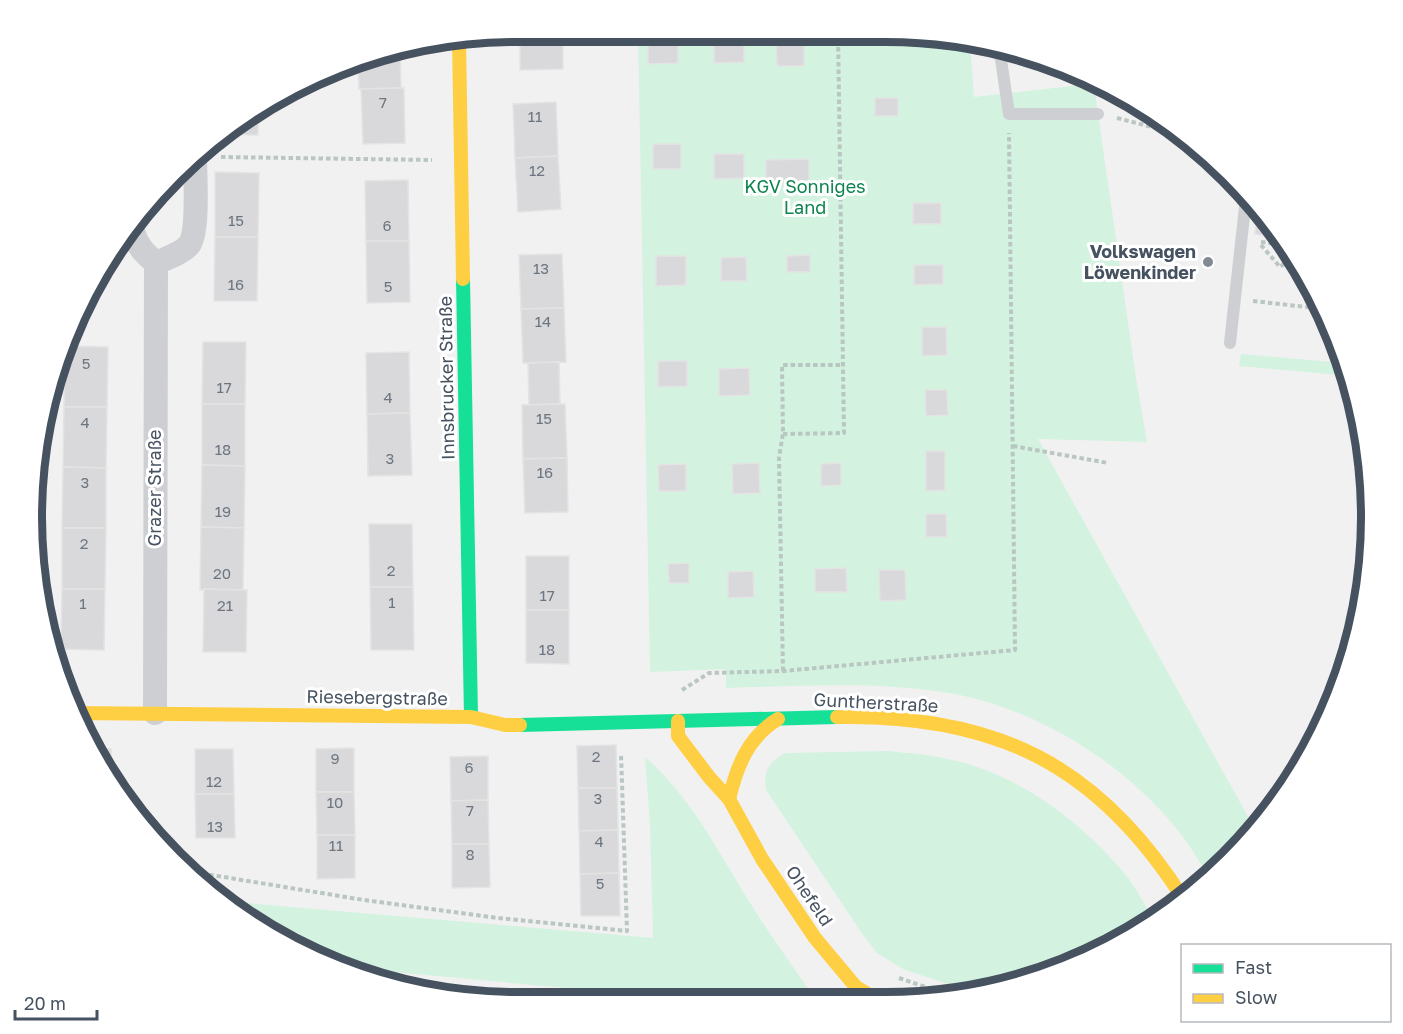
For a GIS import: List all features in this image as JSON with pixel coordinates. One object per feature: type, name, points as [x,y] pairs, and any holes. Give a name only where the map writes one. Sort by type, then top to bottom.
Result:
[{"type":"street","name":"Innsbrucker Straße","points":[[459,46],[471,717]]},
{"type":"street","points":[[134,236],[136,243],[144,253],[156,263],[189,245],[194,231],[207,158]]},
{"type":"street","name":"Grazer Straße","points":[[155,713],[156,263]]},
{"type":"street","name":"Riesebergstraße","points":[[84,712],[471,717],[505,725],[678,721]]},
{"type":"street","name":"Guntherstraße","points":[[678,721],[859,717],[915,720],[969,729],[1010,743],[1055,766],[1101,798],[1155,855],[1178,891]]},
{"type":"street","points":[[729,799],[738,765],[749,743],[762,729],[778,719]]},
{"type":"street","name":"Ohefeld","points":[[678,721],[678,736],[729,799],[762,859],[815,938],[856,987],[864,992]]},
{"type":"street","points":[[721,721],[722,737]]},
{"type":"street","name":"Ohefeld","points":[[722,771],[729,799]]},
{"type":"lane","points":[[1000,56],[1009,114],[1098,114]]},
{"type":"lane","points":[[1230,343],[1245,206]]},
{"type":"path","points":[[783,434],[844,433],[838,42]]},
{"type":"path","points":[[675,695],[709,673],[783,671],[1016,650],[1009,114]]},
{"type":"path","points":[[1098,114],[1159,129]]},
{"type":"path","points":[[208,157],[462,160]]},
{"type":"path","points":[[1259,242],[1280,267],[1286,262]]},
{"type":"path","points":[[783,671],[779,457],[783,434],[782,365],[843,364]]},
{"type":"path","points":[[1013,446],[1108,464]]},
{"type":"path","points":[[204,874],[386,903],[498,918],[627,931],[620,723]]},
{"type":"path","points":[[890,974],[932,990]]},
{"type":"green space","name":"KGV Sonniges Land","points":[[638,42],[886,42],[948,46],[971,50],[974,97],[1083,85],[1095,90],[1147,442],[1038,439],[1250,821],[1204,870],[1188,843],[1162,812],[1132,783],[1099,757],[1063,734],[1025,716],[987,702],[949,693],[894,687],[838,685],[726,688],[726,669],[650,672]]},
{"type":"green space","points":[[1241,354],[1335,362],[1339,375],[1239,366]]},
{"type":"green space","points":[[888,751],[936,757],[996,774],[1046,802],[1091,838],[1129,879],[1149,913],[1068,956],[1009,976],[956,987],[905,970],[877,953],[863,935],[766,790],[765,777],[768,767],[775,759],[786,753]]},
{"type":"green space","points":[[645,757],[661,772],[690,807],[764,925],[810,992],[608,992],[375,970],[307,943],[240,902],[653,938],[650,824]]},
{"type":"building","points":[[520,42],[563,42],[563,69],[520,70]]},
{"type":"building","points":[[648,42],[678,42],[678,63],[648,64]]},
{"type":"building","points":[[714,42],[744,42],[744,62],[714,63]]},
{"type":"building","points":[[804,42],[804,66],[777,66],[776,43]]},
{"type":"building","points":[[400,57],[401,88],[359,89],[358,69]]},
{"type":"building","points":[[404,88],[405,143],[363,144],[361,89]]},
{"type":"building","points":[[875,98],[898,98],[898,116],[875,116]]},
{"type":"building","points":[[556,102],[558,156],[515,158],[513,104]]},
{"type":"building","points":[[258,119],[258,135],[236,134]]},
{"type":"building","points":[[653,144],[681,144],[681,169],[653,169]]},
{"type":"building","points":[[714,154],[744,154],[744,178],[714,179]]},
{"type":"building","points":[[558,156],[561,209],[518,212],[515,158]]},
{"type":"building","points":[[809,159],[809,184],[766,185],[766,160]]},
{"type":"building","points":[[215,172],[259,173],[258,237],[215,237]]},
{"type":"building","points":[[408,180],[409,241],[366,241],[365,181]]},
{"type":"building","points":[[913,203],[941,203],[941,224],[913,224]]},
{"type":"building","points":[[1257,220],[1268,236],[1255,234]]},
{"type":"building","points":[[215,237],[258,237],[257,301],[214,301]]},
{"type":"building","points":[[366,241],[409,241],[410,302],[367,303]]},
{"type":"building","points":[[562,254],[564,308],[521,309],[519,255]]},
{"type":"building","points":[[810,255],[810,272],[787,272],[787,256]]},
{"type":"building","points":[[656,256],[686,256],[686,285],[656,286]]},
{"type":"building","points":[[746,257],[747,281],[721,281],[721,258]]},
{"type":"building","points":[[914,265],[943,265],[943,284],[914,285]]},
{"type":"building","points":[[564,308],[566,362],[523,363],[521,309]]},
{"type":"building","points":[[922,327],[946,327],[947,355],[922,356]]},
{"type":"building","points":[[203,342],[246,342],[245,404],[202,404]]},
{"type":"building","points":[[74,346],[108,347],[107,407],[64,407],[65,372]]},
{"type":"building","points":[[409,352],[410,413],[367,414],[366,353]]},
{"type":"building","points":[[658,361],[687,361],[687,386],[658,387]]},
{"type":"building","points":[[559,362],[560,404],[529,405],[528,363]]},
{"type":"building","points":[[749,368],[750,395],[719,396],[719,369]]},
{"type":"building","points":[[925,390],[947,390],[948,415],[926,416]]},
{"type":"building","points":[[202,404],[245,404],[245,466],[202,465]]},
{"type":"building","points":[[565,404],[567,458],[523,459],[522,405]]},
{"type":"building","points":[[64,407],[107,407],[106,468],[63,467]]},
{"type":"building","points":[[410,413],[412,475],[368,476],[367,414]]},
{"type":"building","points":[[926,451],[945,451],[945,490],[926,491]]},
{"type":"building","points":[[567,458],[568,512],[525,513],[523,459]]},
{"type":"building","points":[[759,463],[760,493],[733,494],[732,464]]},
{"type":"building","points":[[841,463],[841,485],[821,486],[821,464]]},
{"type":"building","points":[[686,464],[686,491],[659,491],[658,465]]},
{"type":"building","points":[[202,465],[245,466],[244,528],[201,527]]},
{"type":"building","points":[[63,467],[106,468],[106,528],[62,528]]},
{"type":"building","points":[[926,514],[946,514],[947,537],[926,537]]},
{"type":"building","points":[[369,524],[412,524],[413,587],[370,587]]},
{"type":"building","points":[[201,527],[244,528],[243,590],[200,590]]},
{"type":"building","points":[[62,528],[106,528],[105,589],[62,589]]},
{"type":"building","points":[[526,556],[569,556],[569,610],[526,610]]},
{"type":"building","points":[[689,563],[689,583],[669,583],[668,564]]},
{"type":"building","points":[[846,568],[847,592],[815,592],[815,569]]},
{"type":"building","points":[[879,570],[905,570],[906,600],[880,601]]},
{"type":"building","points":[[753,571],[754,597],[728,598],[728,572]]},
{"type":"building","points":[[370,587],[413,587],[414,650],[371,650]]},
{"type":"building","points":[[62,589],[105,589],[104,650],[61,649]]},
{"type":"building","points":[[204,589],[247,590],[246,652],[203,652]]},
{"type":"building","points":[[526,610],[569,610],[569,664],[526,663]]},
{"type":"building","points":[[616,745],[617,788],[578,788],[577,746]]},
{"type":"building","points":[[354,748],[354,792],[316,792],[316,749]]},
{"type":"building","points":[[103,749],[111,749],[111,762]]},
{"type":"building","points":[[195,749],[233,749],[234,794],[195,794]]},
{"type":"building","points":[[488,756],[488,800],[451,801],[450,757]]},
{"type":"building","points":[[578,788],[617,788],[618,830],[579,831]]},
{"type":"building","points":[[316,792],[354,792],[355,835],[317,835]]},
{"type":"building","points":[[195,794],[234,794],[235,838],[196,838]]},
{"type":"building","points":[[488,800],[489,844],[452,844],[451,801]]},
{"type":"building","points":[[618,830],[619,873],[580,874],[579,831]]},
{"type":"building","points":[[317,835],[355,835],[355,878],[317,879]]},
{"type":"building","points":[[452,844],[489,844],[490,887],[452,888]]},
{"type":"building","points":[[619,873],[620,916],[581,916],[580,874]]},
{"type":"traffic: fast","points":[[463,279],[471,717]]},
{"type":"traffic: fast","points":[[520,725],[837,717]]},
{"type":"traffic: slow","points":[[459,46],[463,279]]},
{"type":"traffic: slow","points":[[85,713],[471,717],[505,725],[520,725]]},
{"type":"traffic: slow","points":[[837,717],[894,718],[946,725],[994,738],[1038,757],[1079,782],[1116,814],[1151,853],[1178,891]]},
{"type":"traffic: slow","points":[[729,799],[745,753],[759,734],[778,719]]},
{"type":"traffic: slow","points":[[678,721],[678,736],[729,799],[762,859],[815,938],[856,987],[864,992]]},
{"type":"place","name":"Volkswagen Löwenkinder","points":[[1208,262]]}]
